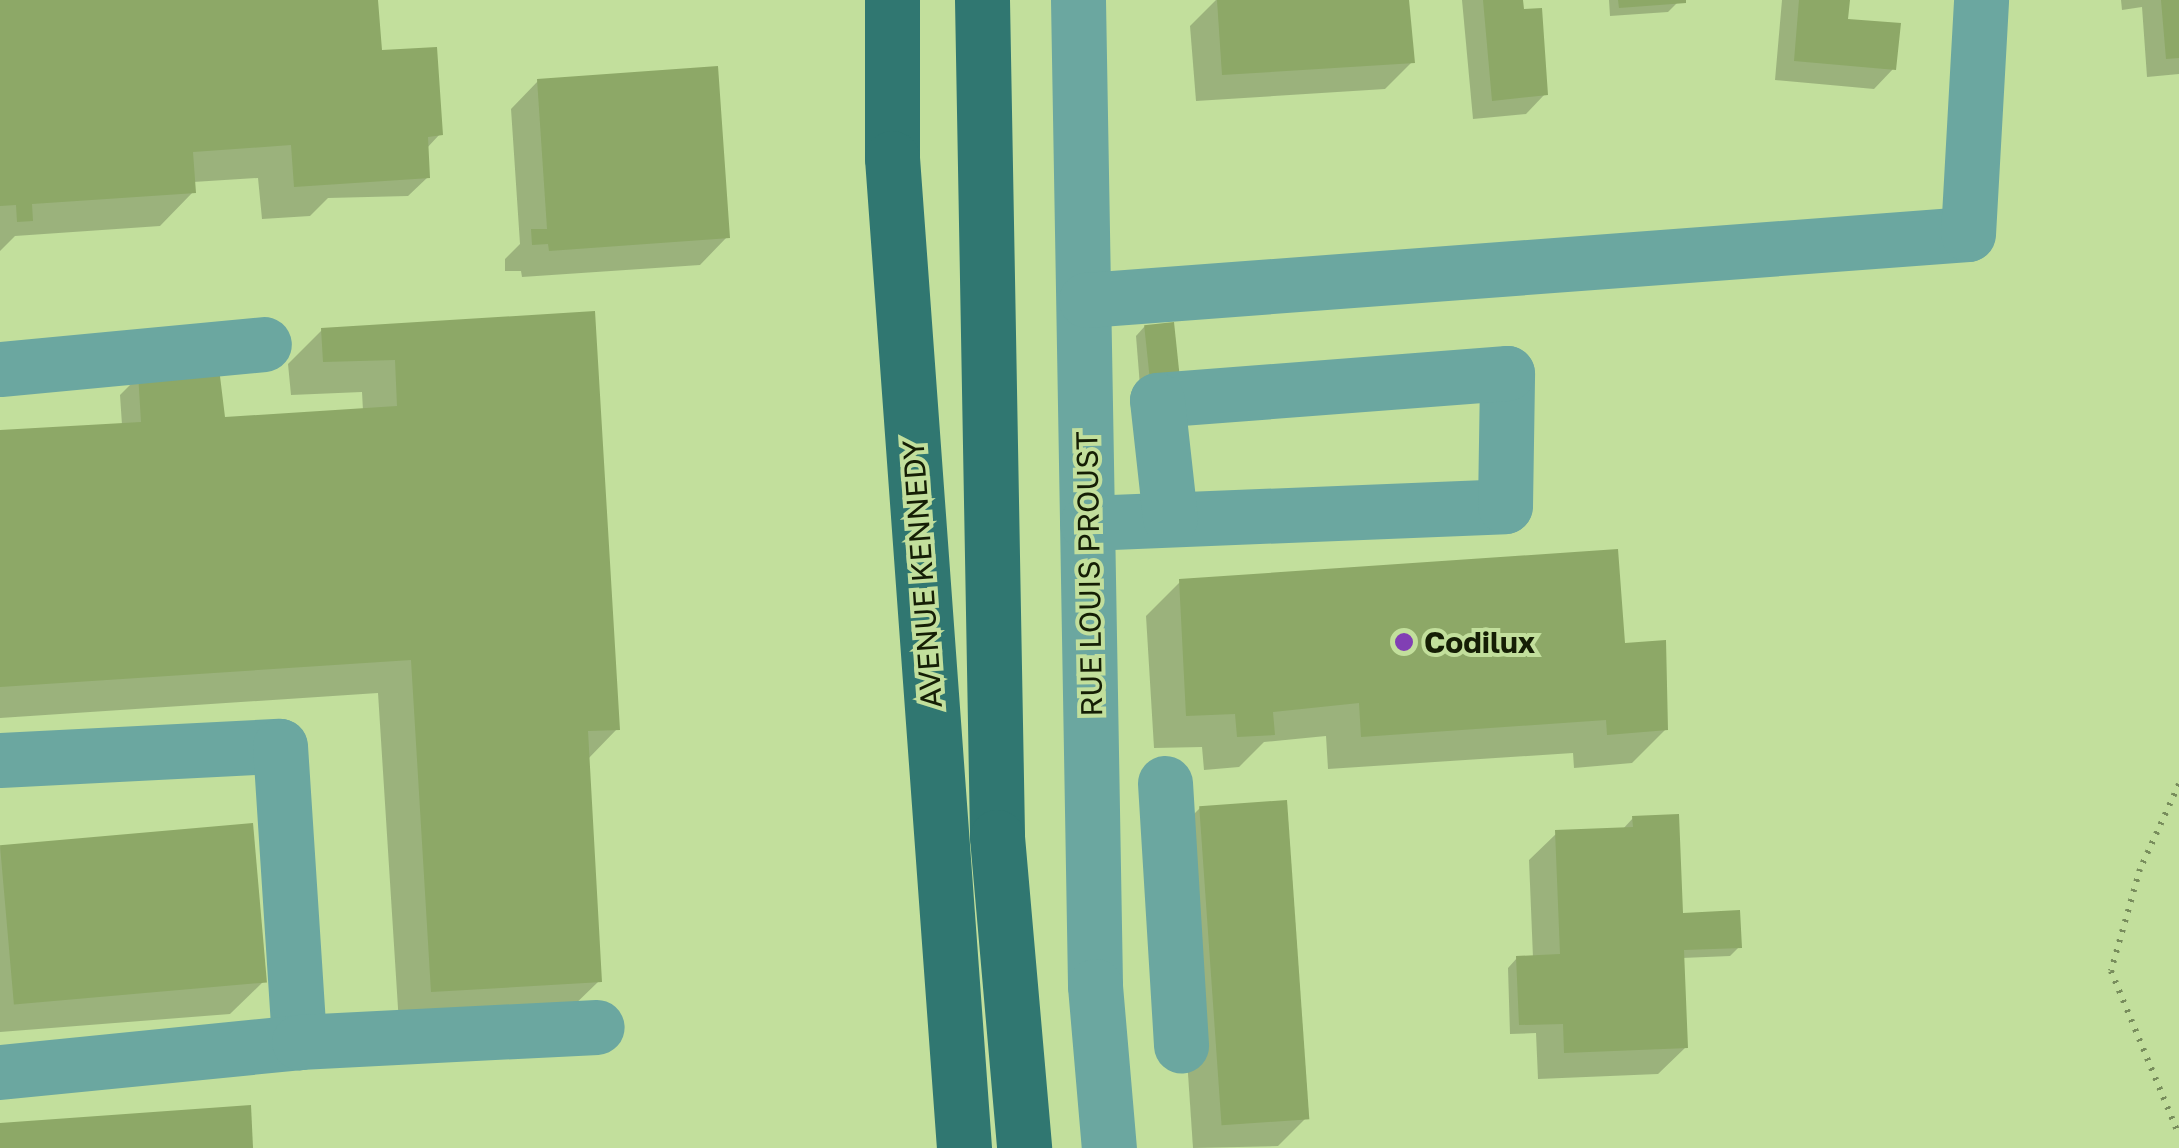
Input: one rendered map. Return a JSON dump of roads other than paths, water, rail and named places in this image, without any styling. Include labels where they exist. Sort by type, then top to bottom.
[{"type":"main road","name":"AVENUE KENNEDY","points":[[892,0],[892,158],[964,1148]]},
{"type":"main road","points":[[982,0],[997,837],[1024,1148]]},
{"type":"street","name":"RUE LOUIS PROUST","points":[[1078,0],[1096,986],[1110,1148]]},
{"type":"street","points":[[1086,300],[1968,234],[1981,0]]},
{"type":"street","points":[[0,369],[264,344]]},
{"type":"street","points":[[1088,523],[1505,506],[1507,373],[1157,400],[1170,518]]},
{"type":"street","points":[[0,760],[280,746],[299,1042]]},
{"type":"street","points":[[1164,784],[1180,1046]]},
{"type":"street","points":[[0,1072],[299,1042],[597,1027]]},
{"type":"place","name":"Codilux","points":[[1404,642]]}]
